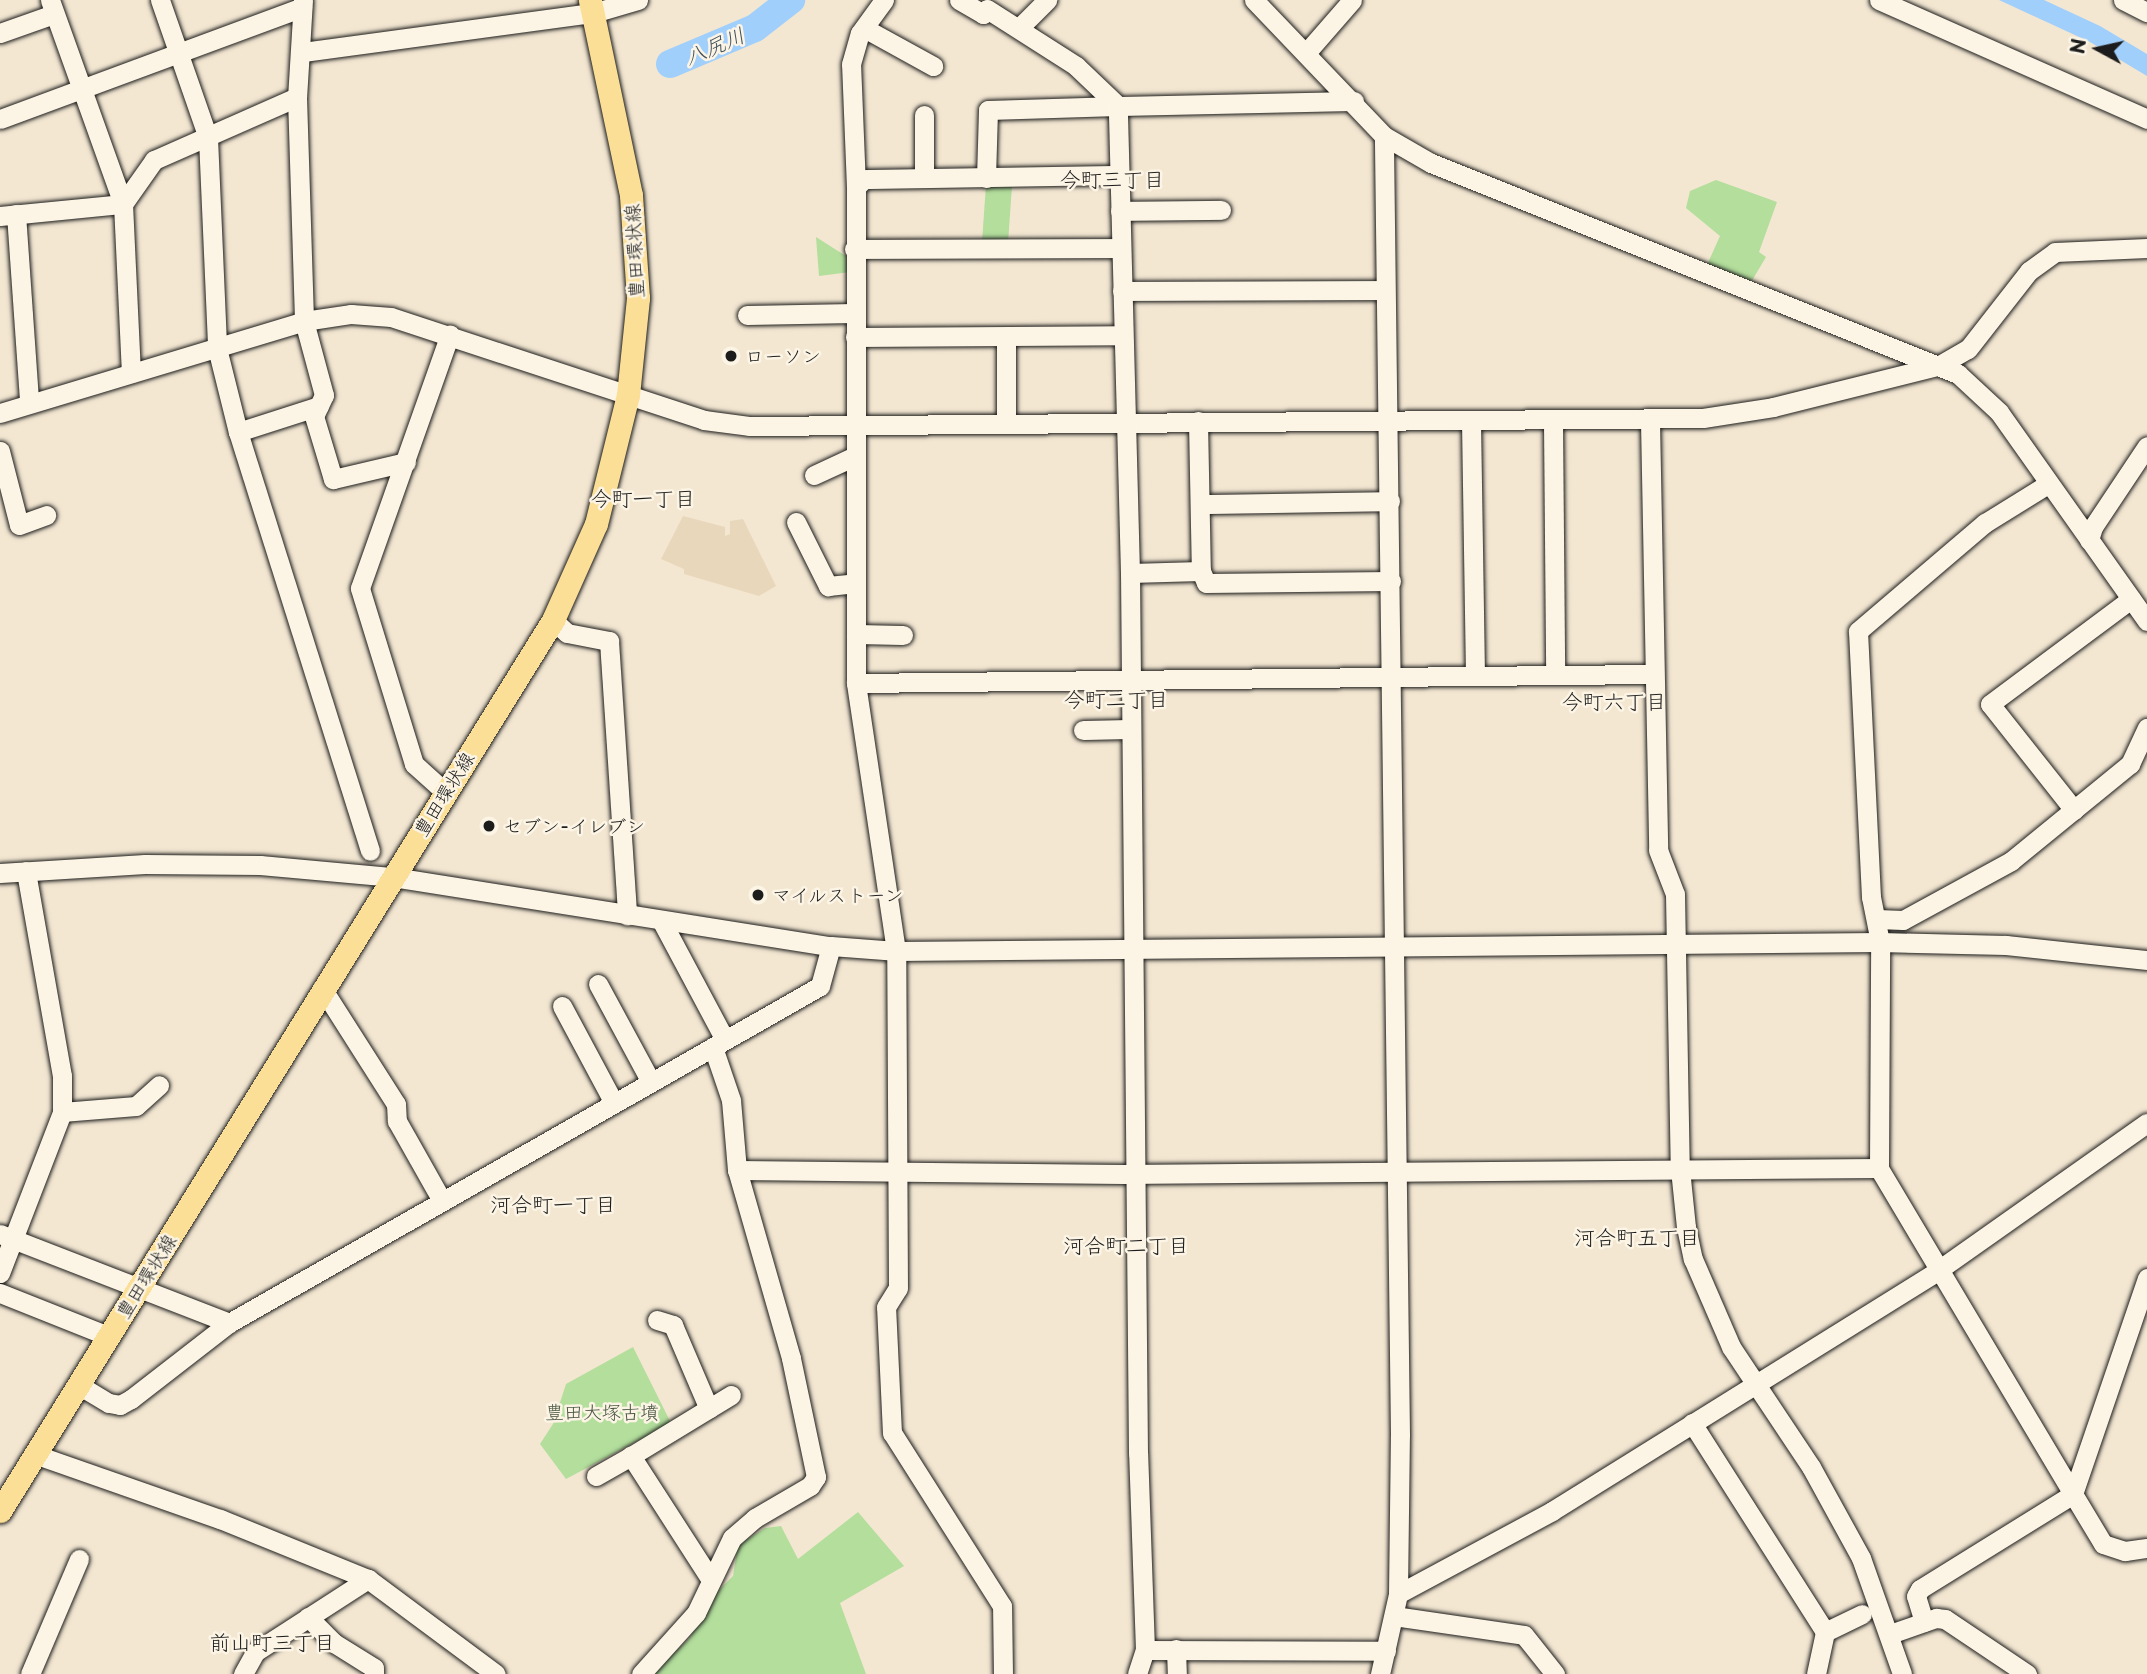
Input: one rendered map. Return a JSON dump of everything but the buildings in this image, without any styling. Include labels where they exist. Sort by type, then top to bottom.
[{"type":"main road","name":"豊田環状線","points":[[0,1511],[322,988],[553,620],[596,524],[628,395],[638,298],[635,220],[592,6]]},
{"type":"street","points":[[160,0],[208,138],[217,348],[238,432],[370,850]]},
{"type":"street","points":[[303,52],[638,0]]},
{"type":"street","points":[[884,0],[864,28],[851,64],[856,187],[856,683],[896,951],[900,1172],[898,1288],[886,1307],[892,1433],[1002,1606],[1003,1674]]},
{"type":"street","points":[[959,0],[983,14],[987,9],[1019,28],[1076,66],[1118,106],[1130,573],[1140,1570],[1146,1650],[1137,1674]]},
{"type":"street","points":[[1019,28],[1047,0]]},
{"type":"street","points":[[1254,0],[1384,136],[1430,163],[1958,374],[1998,412],[2147,621]]},
{"type":"street","points":[[1306,53],[1352,0]]},
{"type":"street","points":[[1879,0],[2147,119]]},
{"type":"street","points":[[2123,0],[2147,12]]},
{"type":"street","points":[[0,119],[180,55],[302,4],[303,52],[297,97],[303,321],[324,395],[314,416],[332,479],[406,462]]},
{"type":"street","points":[[0,33],[52,7],[80,91],[123,204],[131,373]]},
{"type":"street","points":[[864,28],[933,66]]},
{"type":"street","points":[[29,402],[8,215],[123,204],[154,160],[297,97]]},
{"type":"street","points":[[986,178],[988,110],[1354,102]]},
{"type":"street","points":[[924,115],[924,178]]},
{"type":"street","points":[[1380,1674],[1398,1594],[1397,1169],[1384,136]]},
{"type":"street","points":[[856,187],[864,179],[1119,175]]},
{"type":"street","points":[[1120,211],[1221,210]]},
{"type":"street","points":[[854,249],[1121,248]]},
{"type":"street","points":[[0,412],[303,321],[351,314],[391,317],[450,334],[704,420],[749,426],[855,427],[1198,421],[1650,421],[1773,407],[1938,366],[1960,357],[2029,271],[2055,252],[2147,248]]},
{"type":"street","points":[[1122,291],[1384,290]]},
{"type":"street","points":[[747,315],[855,313]]},
{"type":"street","points":[[445,792],[414,764],[360,588],[450,334]]},
{"type":"street","points":[[855,337],[1123,335]]},
{"type":"street","points":[[1006,337],[1006,424]]},
{"type":"street","points":[[238,432],[319,407]]},
{"type":"street","points":[[1198,421],[1203,504],[1201,571],[1206,583],[1391,581]]},
{"type":"street","points":[[1471,421],[1475,674]]},
{"type":"street","points":[[1650,421],[1658,850],[1675,894],[1681,1169],[1693,1259],[1731,1347],[1840,1515],[1890,1634],[1902,1674]]},
{"type":"street","points":[[1553,422],[1555,674]]},
{"type":"street","points":[[2089,540],[2093,527],[2147,446]]},
{"type":"street","points":[[0,451],[19,525],[47,515]]},
{"type":"street","points":[[814,475],[855,456]]},
{"type":"street","points":[[2049,484],[1984,523],[1858,631],[1871,897],[1880,942],[1879,1168],[1937,1271],[2103,1544],[2125,1551],[2147,1548]]},
{"type":"street","points":[[1203,504],[1390,501]]},
{"type":"street","points":[[796,523],[828,586],[856,583]]},
{"type":"street","points":[[1130,573],[1201,571]]},
{"type":"street","points":[[2074,810],[1990,704],[2131,599]]},
{"type":"street","points":[[553,620],[567,633],[609,640],[627,915]]},
{"type":"street","points":[[856,634],[903,635]]},
{"type":"street","points":[[856,683],[1653,674]]},
{"type":"street","points":[[1877,919],[1903,920],[2011,862],[2130,764],[2147,728]]},
{"type":"street","points":[[1083,730],[1130,729]]},
{"type":"street","points":[[0,873],[202,863],[393,877],[831,946],[896,951],[1135,952],[1880,942],[2006,945],[2147,960]]},
{"type":"street","points":[[0,1273],[6,1237],[62,1112],[62,1076],[26,871]]},
{"type":"street","points":[[641,1674],[686,1628],[732,1538],[755,1518],[810,1486],[816,1477],[791,1358],[737,1170],[731,1100],[719,1043],[661,920]]},
{"type":"street","points":[[77,1384],[120,1405],[229,1323],[820,986],[831,946]]},
{"type":"street","points":[[598,984],[651,1082]]},
{"type":"street","points":[[322,988],[396,1104],[397,1121],[442,1201]]},
{"type":"street","points":[[562,1006],[614,1103]]},
{"type":"street","points":[[62,1112],[136,1106],[159,1084]]},
{"type":"street","points":[[1398,1594],[1552,1511],[1937,1271],[2147,1123]]},
{"type":"street","points":[[737,1170],[1135,1173],[1397,1169],[1879,1168]]},
{"type":"street","points":[[6,1237],[229,1323]]},
{"type":"street","points":[[1924,1622],[1916,1596],[1920,1589],[2074,1494],[2147,1278]]},
{"type":"street","points":[[0,1293],[108,1336]]},
{"type":"street","points":[[657,1320],[673,1325],[709,1409]]},
{"type":"street","points":[[596,1476],[731,1395]]},
{"type":"street","points":[[1692,1423],[1825,1632],[1816,1674]]},
{"type":"street","points":[[34,1454],[220,1519],[368,1579],[485,1670]]},
{"type":"street","points":[[631,1456],[710,1580]]},
{"type":"street","points":[[30,1674],[79,1559]]},
{"type":"street","points":[[243,1674],[255,1652],[368,1579]]},
{"type":"street","points":[[1825,1632],[1862,1614]]},
{"type":"street","points":[[1394,1616],[1524,1635],[1555,1674]]},
{"type":"street","points":[[308,1617],[334,1643],[374,1668],[374,1674]]},
{"type":"street","points":[[1890,1634],[1924,1622],[1945,1619],[2027,1674]]},
{"type":"street","points":[[1176,1649],[1177,1674]]},
{"type":"street","points":[[1146,1650],[1386,1651]]},
{"type":"shaded area","points":[[683,516],[725,527],[725,536],[730,534],[730,521],[743,519],[776,586],[759,596],[684,574],[684,569],[661,559]]},
{"type":"green space","points":[[1716,180],[1777,202],[1759,252],[1766,257],[1750,284],[1707,265],[1720,236],[1686,208],[1690,191]]},
{"type":"green space","points":[[986,185],[1012,187],[1008,243],[982,241]]},
{"type":"green space","points":[[816,237],[849,258],[850,272],[819,276]]},
{"type":"green space","name":"豊田大塚古墳","points":[[633,1347],[671,1423],[566,1479],[540,1444],[553,1424],[566,1384]]},
{"type":"green space","points":[[858,1512],[904,1566],[840,1603],[866,1674],[651,1674],[689,1639],[713,1596],[733,1576],[738,1545],[765,1528],[781,1526],[798,1559]]},
{"type":"water","points":[[1999,0],[2044,0],[2100,26],[2147,54],[2147,76],[2090,42]]},
{"type":"waterway","name":"八尻川","points":[[670,64],[755,28],[791,0]]},
{"type":"place","name":"ローソン","points":[[731,356]]},
{"type":"place","name":"セブン-イレブン","points":[[489,826]]},
{"type":"place","name":"マイルストーン","points":[[758,895]]},
{"type":"district","name":"今町三丁目","points":[[1112,178]]},
{"type":"district","name":"今町一丁目","points":[[643,497]]},
{"type":"district","name":"今町二丁目","points":[[1116,698]]},
{"type":"district","name":"今町六丁目","points":[[1614,700]]},
{"type":"district","name":"河合町一丁目","points":[[553,1203]]},
{"type":"district","name":"河合町五丁目","points":[[1637,1236]]},
{"type":"district","name":"河合町二丁目","points":[[1126,1244]]},
{"type":"district","name":"前山町三丁目","points":[[272,1641]]}]
